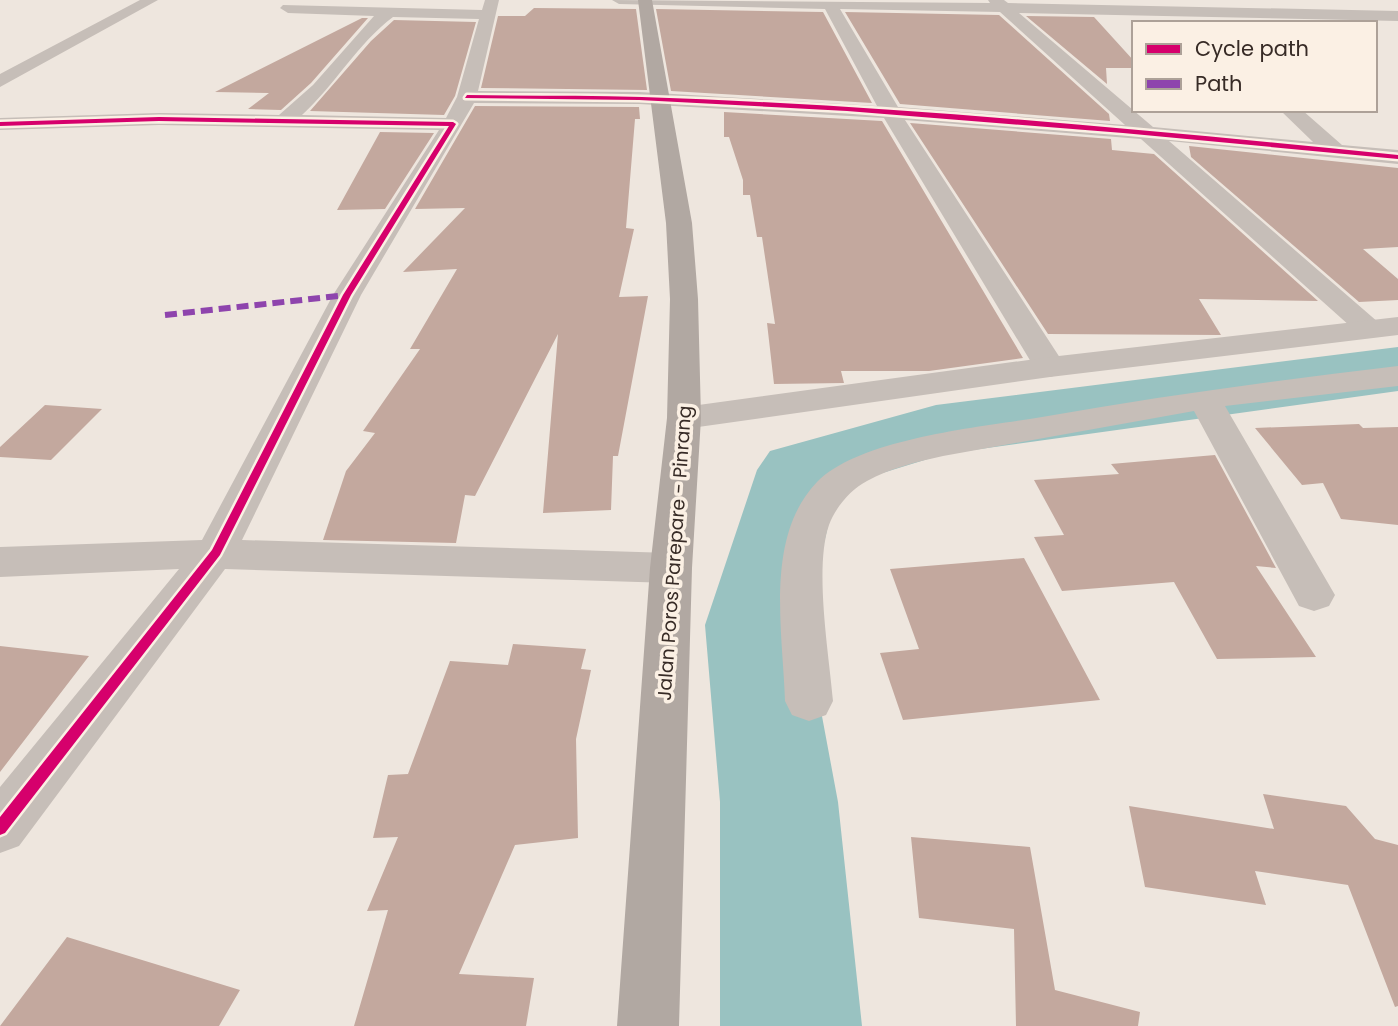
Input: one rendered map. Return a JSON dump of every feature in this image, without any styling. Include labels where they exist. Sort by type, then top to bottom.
[{"type":"highway","name":"Jalan Poros Parepare - Pinrang","points":[[645,0],[680,223],[684,299],[684,418],[671,568],[648,1026]]},
{"type":"street","points":[[0,81],[150,0]]},
{"type":"street","points":[[618,0],[1172,5],[1398,16]]},
{"type":"street","points":[[1314,0],[1344,15]]},
{"type":"street","points":[[834,2],[891,113],[1049,368]]},
{"type":"street","points":[[998,3],[1147,132],[1385,327]]},
{"type":"street","points":[[1172,5],[1189,21]]},
{"type":"street","points":[[0,828],[216,552],[347,295],[460,111],[489,8],[390,12],[288,8]]},
{"type":"street","points":[[285,120],[320,89],[372,25],[390,12]]},
{"type":"street","points":[[0,124],[77,120],[285,120],[460,111],[659,91],[891,113],[1147,132],[1398,157]]},
{"type":"street","points":[[1292,112],[1335,150]]},
{"type":"street","points":[[684,418],[1049,368],[1385,327]]},
{"type":"street","points":[[809,701],[802,574],[809,525],[829,492],[852,473],[895,456],[943,445],[1204,399],[1398,376]]},
{"type":"street","points":[[1204,399],[1314,595]]},
{"type":"street","points":[[0,562],[104,554],[216,552],[671,568]]},
{"type":"building","points":[[534,8],[636,9],[647,90],[481,88],[498,16],[525,16]]},
{"type":"building","points":[[656,9],[823,12],[872,103],[671,91]]},
{"type":"building","points":[[845,12],[999,15],[1109,114],[1110,121],[900,104]]},
{"type":"building","points":[[1026,16],[1094,17],[1132,59],[1132,68],[1106,68],[1107,84]]},
{"type":"building","points":[[362,18],[368,18],[311,83],[281,110],[248,109],[269,93],[215,92]]},
{"type":"building","points":[[394,20],[476,22],[455,96],[444,115],[310,111],[371,41]]},
{"type":"building","points":[[475,106],[639,107],[640,119],[635,119],[626,228],[634,229],[619,297],[648,296],[618,456],[613,456],[611,510],[543,513],[558,334],[475,496],[465,495],[456,543],[323,540],[346,471],[375,433],[363,431],[420,349],[410,349],[457,269],[403,272],[465,208],[415,209]]},
{"type":"building","points":[[724,112],[882,121],[1023,358],[929,371],[841,371],[844,383],[774,384],[767,323],[775,324],[762,237],[757,237],[750,195],[743,195],[743,180],[729,137],[724,137]]},
{"type":"building","points":[[910,123],[1111,139],[1112,150],[1154,154],[1318,301],[1199,299],[1221,335],[1048,334]]},
{"type":"building","points":[[380,132],[434,133],[385,209],[337,210]]},
{"type":"building","points":[[1189,146],[1398,168],[1398,247],[1363,249],[1398,279],[1398,300],[1359,302],[1191,157]]},
{"type":"building","points":[[45,405],[102,409],[51,460],[0,457],[0,447]]},
{"type":"building","points":[[1359,424],[1363,428],[1398,427],[1398,525],[1341,519],[1323,483],[1302,485],[1255,428]]},
{"type":"building","points":[[1215,455],[1276,568],[1256,566],[1316,657],[1217,659],[1174,582],[1062,591],[1034,537],[1064,535],[1034,480],[1119,474],[1111,464]]},
{"type":"building","points":[[1024,558],[1100,700],[903,720],[880,653],[919,649],[890,569]]},
{"type":"building","points":[[513,644],[586,649],[581,669],[591,670],[576,739],[578,838],[515,845],[459,974],[534,978],[526,1026],[354,1026],[388,910],[367,911],[398,837],[373,838],[388,775],[408,774],[450,661],[508,665]]},
{"type":"building","points":[[0,646],[89,656],[0,772]]},
{"type":"building","points":[[1263,794],[1346,806],[1375,839],[1398,845],[1398,1006],[1395,1007],[1348,885],[1255,871],[1266,905],[1145,887],[1129,806],[1274,829]]},
{"type":"building","points":[[911,837],[1030,847],[1055,990],[1140,1012],[1138,1026],[1016,1026],[1014,929],[919,918]]},
{"type":"building","points":[[67,937],[240,990],[219,1026],[0,1026]]},
{"type":"waterway","points":[[791,1026],[779,802],[755,625],[799,470],[936,430],[1398,369]]},
{"type":"marked path","points":[[165,315],[347,295]]},
{"type":"cycle path","points":[[467,97],[639,98],[755,104],[1123,131],[1398,157]]},
{"type":"cycle path","points":[[0,124],[159,119],[453,124],[347,295],[216,552],[0,828]]}]
